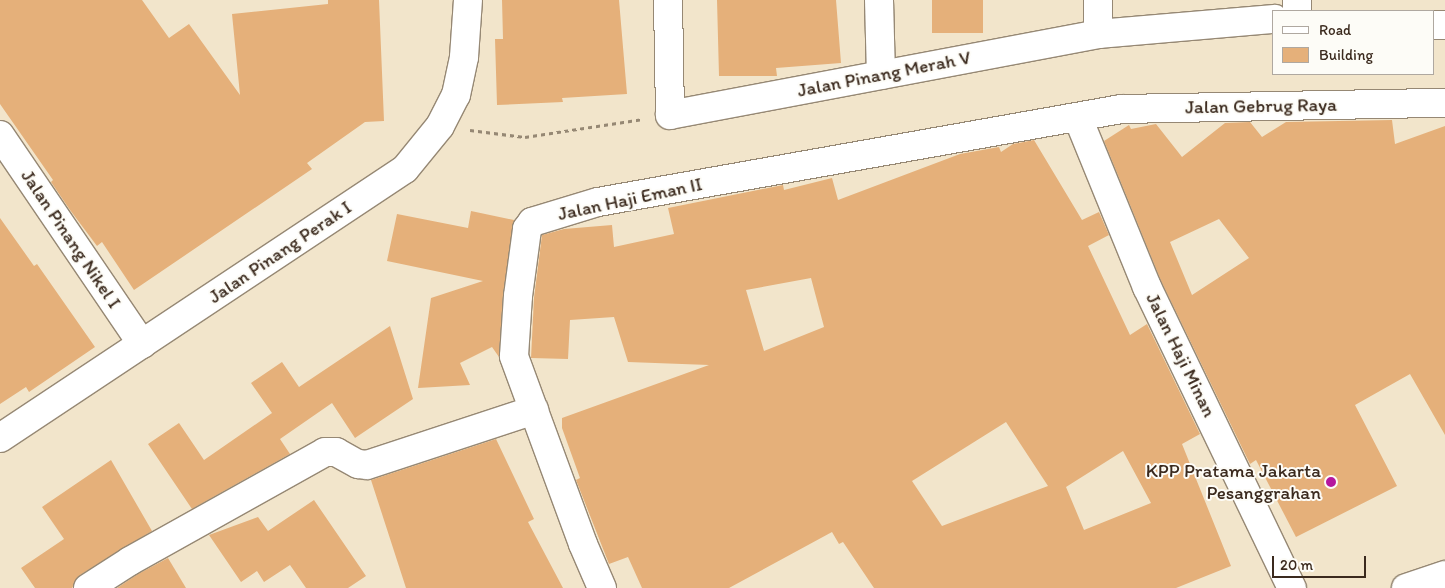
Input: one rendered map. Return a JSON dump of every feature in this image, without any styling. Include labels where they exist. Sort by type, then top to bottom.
[{"type":"street","name":"Jalan Pinang Perak I","points":[[0,438],[405,169],[440,126],[456,95],[464,56],[468,0]]},
{"type":"street","points":[[668,0],[670,115]]},
{"type":"street","points":[[879,0],[881,75]]},
{"type":"street","points":[[1098,0],[1098,34]]},
{"type":"street","name":"Jalan Pinang Merah V","points":[[670,115],[1098,34],[1272,19]]},
{"type":"street","name":"Jalan Gebrug Raya","points":[[1078,118],[1121,109],[1445,103]]},
{"type":"street","name":"Jalan Haji Eman II","points":[[602,588],[582,544],[514,356],[519,286],[528,229],[532,222],[598,202],[1078,118]]},
{"type":"street","name":"Jalan Haji Minan","points":[[1078,118],[1147,287],[1292,588]]},
{"type":"street","name":"Jalan Pinang Nikel I","points":[[0,135],[142,344]]},
{"type":"street","points":[[88,588],[130,561],[325,452],[336,452],[358,464],[367,465],[534,410]]},
{"type":"street","points":[[1406,588],[1445,575]]},
{"type":"path","points":[[440,126],[525,137],[670,115]]},
{"type":"building","points":[[0,0],[142,0],[169,38],[189,24],[240,95],[232,14],[328,4],[328,0],[379,0],[384,121],[365,122],[307,163],[312,169],[134,290],[102,242],[97,246],[70,210],[51,182],[53,180],[0,104]]},
{"type":"building","points":[[502,0],[619,0],[627,94],[562,98],[563,102],[497,105],[495,39],[503,39]]},
{"type":"building","points":[[717,0],[836,0],[841,63],[776,68],[777,76],[719,76]]},
{"type":"building","points":[[932,0],[983,0],[983,33],[932,33]]},
{"type":"building","points":[[1392,120],[1395,144],[1445,126],[1445,435],[1410,374],[1355,405],[1397,486],[1296,537],[1256,460],[1250,464],[1161,281],[1104,141],[1129,125],[1131,129],[1156,124],[1182,157],[1225,123],[1250,122],[1262,137],[1286,122]],"holes":[[[1219,219],[1249,258],[1192,295],[1170,242]]]},
{"type":"building","points":[[1034,140],[1082,220],[1099,212],[1109,235],[1088,246],[1130,335],[1147,324],[1200,434],[1182,444],[1231,566],[1176,588],[874,588],[843,542],[839,544],[832,532],[729,588],[642,588],[628,557],[609,564],[576,480],[580,478],[562,428],[562,418],[709,365],[628,362],[614,317],[570,320],[568,359],[531,358],[534,298],[542,235],[564,229],[612,225],[614,247],[674,234],[668,208],[783,185],[784,190],[832,178],[838,200],[960,154],[999,147],[1001,152],[1013,144]],"holes":[[[811,278],[824,327],[764,351],[746,290]],[[1006,422],[1048,486],[942,526],[912,481]],[[1123,451],[1151,503],[1084,530],[1066,487]]]},
{"type":"building","points":[[471,211],[514,220],[503,294],[499,357],[492,347],[460,363],[470,385],[418,388],[431,298],[483,281],[387,261],[397,214],[468,228]]},
{"type":"building","points":[[0,218],[34,266],[37,264],[95,347],[29,392],[26,387],[0,404]]},
{"type":"building","points":[[390,326],[413,399],[355,438],[332,403],[280,439],[290,454],[192,509],[148,444],[179,423],[204,460],[272,413],[251,383],[282,362],[299,387]]},
{"type":"building","points":[[496,439],[534,519],[528,522],[563,588],[406,588],[371,480]]},
{"type":"building","points":[[111,460],[152,531],[80,575],[72,588],[35,588],[21,568],[64,539],[42,507]]},
{"type":"building","points":[[314,500],[366,576],[348,588],[306,588],[290,565],[264,582],[257,571],[241,582],[209,535],[258,517],[268,531]]},
{"type":"building","points":[[168,558],[186,588],[117,588],[138,574]]},
{"type":"place","name":"KPP Pratama Jakarta Pesanggrahan","points":[[1331,482]]}]
